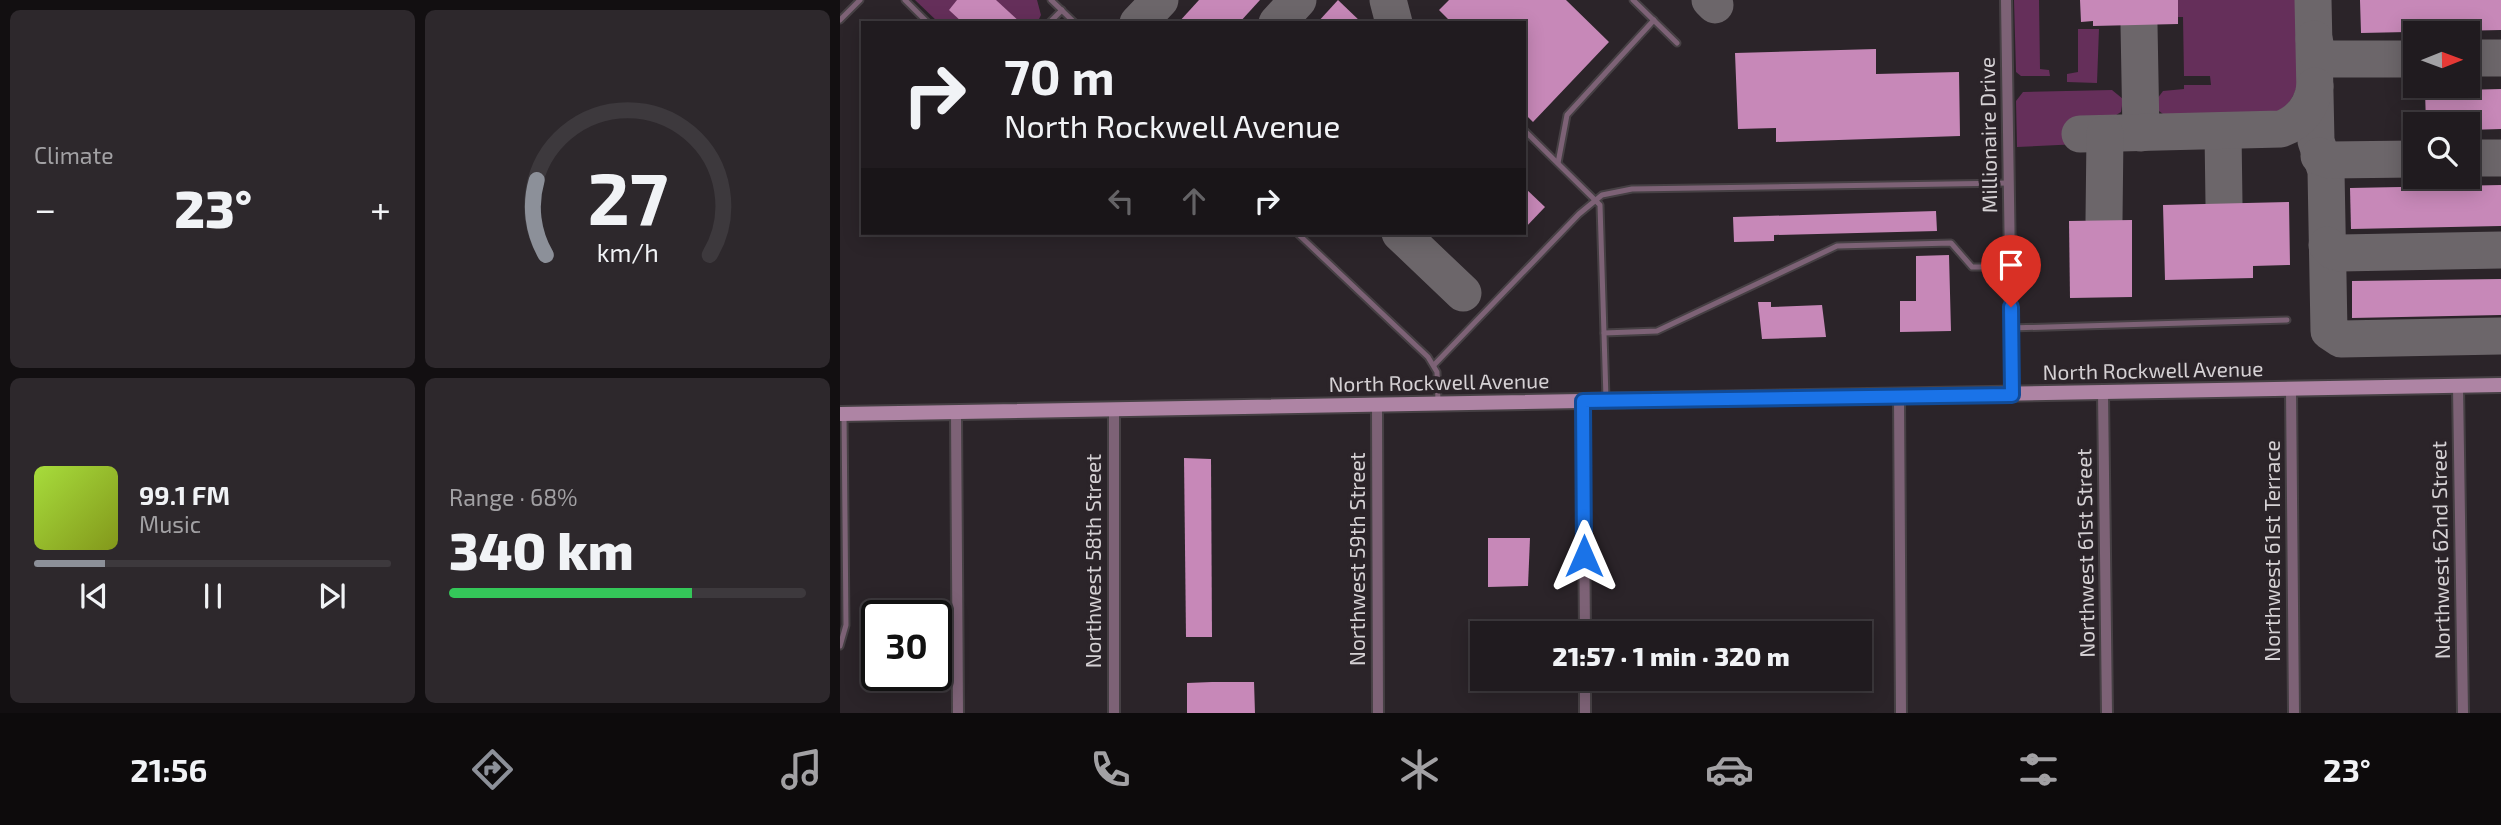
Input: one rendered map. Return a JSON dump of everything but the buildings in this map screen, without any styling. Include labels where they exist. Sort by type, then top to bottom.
[{"type":"main road","name":"North Rockwell Avenue","points":[[842,414],[2501,385]]},
{"type":"street","name":"Millionaire Drive","points":[[2006,0],[2012,395]]},
{"type":"street","name":"Northwest 62nd Street","points":[[2458,387],[2463,713]]},
{"type":"street","name":"Northwest 61st Terrace","points":[[2291,389],[2294,713]]},
{"type":"street","name":"Northwest 61st Street","points":[[2103,393],[2107,713]]},
{"type":"street","points":[[1899,397],[1901,713]]},
{"type":"street","points":[[1583,401],[1584,621]]},
{"type":"street","name":"Northwest 59th Street","points":[[1377,404],[1378,713]]},
{"type":"street","name":"Northwest 58th Street","points":[[1114,410],[1114,713]]},
{"type":"street","points":[[956,414],[958,713]]},
{"type":"street","points":[[1585,691],[1585,713]]},
{"type":"lane","points":[[840,20],[860,0]]},
{"type":"lane","points":[[905,0],[926,21]]},
{"type":"lane","points":[[1051,0],[1073,21]]},
{"type":"lane","points":[[1633,0],[1677,43]]},
{"type":"lane","points":[[1051,21],[1062,10]]},
{"type":"lane","points":[[1558,163],[1567,115],[1654,20]]},
{"type":"lane","points":[[1526,132],[1595,198],[1602,212],[1607,401]]},
{"type":"lane","points":[[1434,365],[1595,198],[1632,189],[2009,183]]},
{"type":"lane","points":[[1299,235],[1434,365],[1438,404]]},
{"type":"lane","points":[[1604,333],[1657,331],[1837,246],[1951,243],[1972,267],[2010,267]]},
{"type":"lane","points":[[2011,328],[2287,320]]},
{"type":"lane","points":[[840,646],[846,625],[842,414]]},
{"type":"shaded area","points":[[915,0],[1037,0],[1041,15],[1038,21],[937,21]]},
{"type":"shaded area","points":[[2014,0],[2039,0],[2040,69],[2049,70],[2050,76],[2021,76],[2016,72]]},
{"type":"shaded area","points":[[2178,0],[2298,0],[2299,81],[2290,102],[2273,113],[2260,116],[2167,117],[2159,111],[2157,99],[2163,91],[2184,89],[2184,85],[2211,85],[2210,76],[2184,76],[2183,17],[2178,17]]},
{"type":"shaded area","points":[[2078,29],[2099,29],[2097,83],[2067,82],[2067,74],[2078,72]]},
{"type":"shaded area","points":[[2112,90],[2123,99],[2121,112],[2113,117],[2080,118],[2080,144],[2017,147],[2016,101],[2023,92]]},
{"type":"taxiway","points":[[1140,21],[1160,0]]},
{"type":"taxiway","points":[[1279,21],[1298,0]]},
{"type":"taxiway","points":[[1388,0],[1393,21]]},
{"type":"taxiway","points":[[1710,0],[1715,5]]},
{"type":"taxiway","points":[[2313,0],[2316,141],[2326,171],[2329,331],[2341,339],[2501,336]]},
{"type":"taxiway","points":[[2139,25],[2141,133]]},
{"type":"taxiway","points":[[2314,39],[2317,53],[2325,59],[2403,59]]},
{"type":"taxiway","points":[[2480,58],[2501,58]]},
{"type":"taxiway","points":[[2080,134],[2281,129],[2304,113],[2315,86]]},
{"type":"taxiway","points":[[2223,132],[2224,204]]},
{"type":"taxiway","points":[[2104,220],[2105,134]]},
{"type":"taxiway","points":[[2319,156],[2329,160],[2403,159]]},
{"type":"taxiway","points":[[2480,158],[2501,158]]},
{"type":"taxiway","points":[[1402,235],[1463,293]]},
{"type":"taxiway","points":[[2327,245],[2340,253],[2501,250]]},
{"type":"route","points":[[1584,556],[1583,401],[2012,395],[2011,307]]}]
